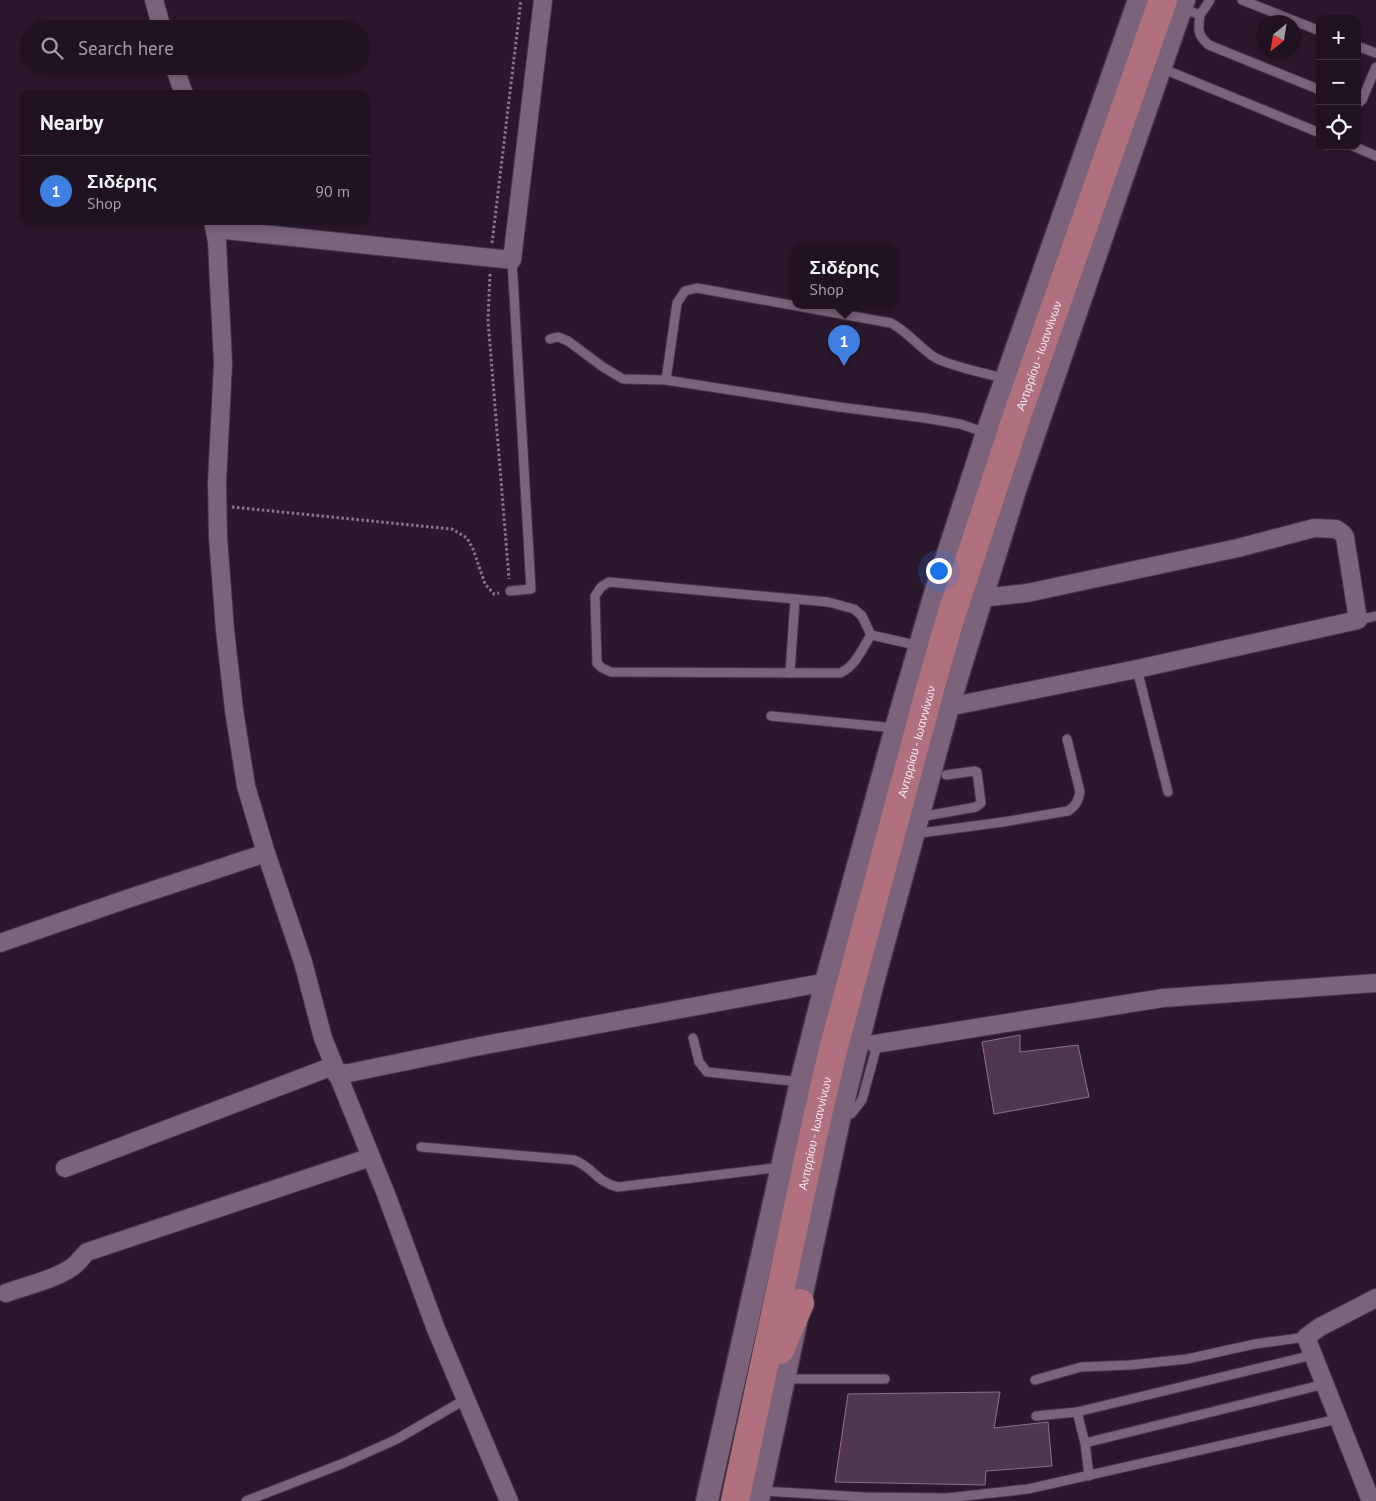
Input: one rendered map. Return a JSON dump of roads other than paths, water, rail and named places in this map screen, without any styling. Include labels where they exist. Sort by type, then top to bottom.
[{"type":"main road","name":"Αντιρρίου - Ιωαννίνων","points":[[735,1501],[833,1050],[851,977],[947,628],[1019,410],[1182,6]]},
{"type":"main road","points":[[755,1409],[800,1303]]},
{"type":"street","points":[[154,0],[160,20]]},
{"type":"street","points":[[509,1501],[436,1329],[371,1157],[323,1038],[303,962],[266,853],[246,786],[235,718],[225,630],[218,537],[217,506],[223,363],[217,242],[214,225],[512,260],[543,0]]},
{"type":"street","points":[[707,1501],[801,1082],[896,728],[948,551],[987,433],[1139,0]]},
{"type":"street","points":[[760,1496],[840,1115],[868,1039],[915,826],[948,707],[981,598],[1058,363],[1182,6]]},
{"type":"street","points":[[177,75],[183,90]]},
{"type":"street","points":[[948,707],[1358,620],[1345,538],[1336,529],[1328,528],[1314,528],[1238,548],[1027,593],[981,598]]},
{"type":"street","points":[[0,943],[134,896],[266,853]]},
{"type":"street","points":[[65,1168],[335,1070],[349,1074],[480,1046],[827,982]]},
{"type":"street","points":[[868,1039],[1163,998],[1376,983]]},
{"type":"street","points":[[6,1293],[67,1270],[76,1264],[87,1252],[371,1157]]},
{"type":"street","points":[[1371,1501],[1306,1338],[1320,1328],[1376,1298]]},
{"type":"lane","points":[[1210,0],[1182,6],[1198,28],[1200,36],[1209,45],[1316,88]]},
{"type":"lane","points":[[1242,0],[1316,29]]},
{"type":"lane","points":[[1361,48],[1376,54]]},
{"type":"lane","points":[[1361,101],[1376,67]]},
{"type":"lane","points":[[1161,68],[1316,131]]},
{"type":"lane","points":[[1361,150],[1376,156]]},
{"type":"lane","points":[[510,591],[531,589],[512,260]]},
{"type":"lane","points":[[666,380],[677,303],[685,292],[697,288],[792,305]]},
{"type":"lane","points":[[813,309],[891,323],[908,334],[941,361],[1006,379]]},
{"type":"lane","points":[[550,339],[558,337],[568,341],[602,367],[623,378],[666,380],[847,409],[960,424],[987,433]]},
{"type":"lane","points":[[609,582],[828,602],[854,609],[862,616],[871,635],[852,664],[847,670],[840,673],[610,672],[597,663],[595,596],[601,586],[609,582]]},
{"type":"lane","points":[[790,673],[795,599]]},
{"type":"lane","points":[[1358,620],[1376,616]]},
{"type":"lane","points":[[871,635],[920,646]]},
{"type":"lane","points":[[1137,668],[1168,792]]},
{"type":"lane","points":[[771,716],[896,728]]},
{"type":"lane","points":[[915,826],[993,824],[1068,811],[1078,801],[1080,792],[1067,739]]},
{"type":"lane","points":[[915,826],[976,807],[981,803],[977,772],[946,775]]},
{"type":"lane","points":[[693,1038],[699,1062],[707,1072],[801,1082]]},
{"type":"lane","points":[[421,1147],[574,1160],[586,1166],[607,1184],[618,1187],[782,1166]]},
{"type":"lane","points":[[1036,1380],[1082,1367],[1130,1365],[1187,1359],[1255,1344],[1306,1338]]},
{"type":"lane","points":[[1036,1416],[1076,1412],[1313,1354]]},
{"type":"lane","points":[[785,1379],[885,1379]]},
{"type":"lane","points":[[1085,1443],[1325,1384]]},
{"type":"lane","points":[[246,1501],[344,1463],[397,1439],[466,1400]]},
{"type":"lane","points":[[1076,1412],[1085,1443],[1089,1476]]},
{"type":"lane","points":[[760,1496],[947,1498],[1028,1490],[1338,1419]]},
{"type":"place","name":"Σιδέρης","points":[[844,366]]}]
